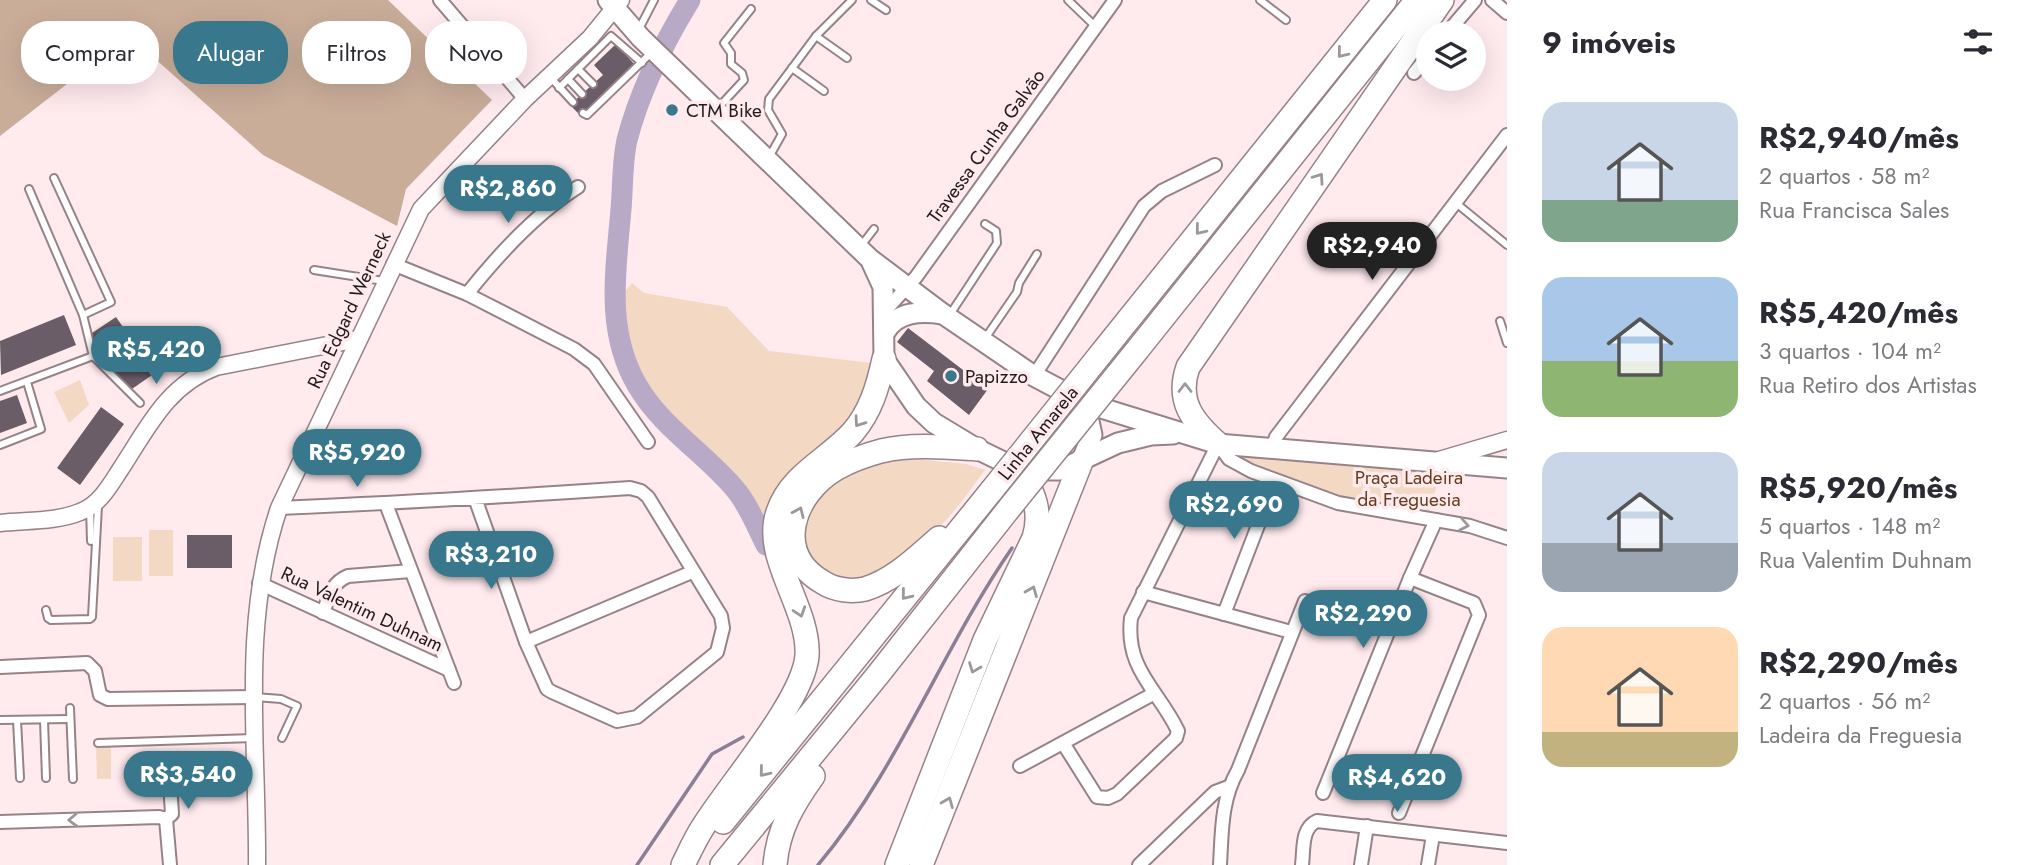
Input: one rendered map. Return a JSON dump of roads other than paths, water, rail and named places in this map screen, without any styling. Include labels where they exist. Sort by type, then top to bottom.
[{"type":"highway","name":"Linha Amarela","points":[[688,865],[1385,0]]},
{"type":"highway","name":"Linha Amarela","points":[[722,865],[877,676],[1417,0]]},
{"type":"highway","points":[[1218,444],[1196,423],[1186,404],[1183,392],[1188,367],[1442,0]]},
{"type":"highway","points":[[683,865],[703,828],[790,701],[806,665],[806,634],[802,616],[779,558],[776,516],[782,501],[810,468],[853,432],[874,398],[884,359]]},
{"type":"highway","points":[[976,449],[903,447],[880,452],[835,469],[814,488],[797,511],[792,541],[803,568],[816,579],[830,587],[862,590],[898,573],[986,497]]},
{"type":"highway","points":[[921,865],[1081,462]]},
{"type":"highway","points":[[897,865],[985,640],[1034,538],[1038,524],[1037,507],[1020,470]]},
{"type":"highway","points":[[775,865],[776,842],[790,808],[848,728],[877,676]]},
{"type":"main road","points":[[614,3],[655,57],[768,159],[864,254],[983,342],[1034,376],[1085,403],[1218,444],[1499,468]]},
{"type":"main road","points":[[864,254],[883,287],[884,359],[916,406],[934,423],[976,449],[1020,470],[1060,470],[1133,438],[1183,433]]},
{"type":"main road","points":[[885,332],[897,318],[927,312],[945,316]]},
{"type":"main road","points":[[1081,462],[1092,435],[1085,403]]},
{"type":"main road","points":[[1485,447],[1484,457],[1499,468]]},
{"type":"street","points":[[440,0],[525,99]]},
{"type":"street","name":"Travessa Cunha Galvão","points":[[885,311],[906,287],[1115,0]]},
{"type":"street","points":[[1457,21],[1475,0]]},
{"type":"street","points":[[1492,0],[1507,13]]},
{"type":"street","name":"Rua Edgard Werneck","points":[[258,865],[253,697],[259,583],[268,539],[279,508],[384,281],[421,209],[525,99],[554,82],[614,3]]},
{"type":"street","points":[[1272,449],[1285,424],[1507,135]]},
{"type":"street","points":[[1034,376],[1144,206],[1163,191],[1215,165]]},
{"type":"street","points":[[467,293],[488,268],[556,201],[578,187]]},
{"type":"street","points":[[393,264],[467,293],[574,349],[594,364],[648,442]]},
{"type":"street","points":[[0,523],[61,517],[81,512],[94,504],[165,403],[179,387],[196,374],[216,366],[358,339]]},
{"type":"street","points":[[1428,462],[1507,440]]},
{"type":"street","points":[[1063,743],[1097,797],[1108,798],[1117,794],[1175,738],[1178,731],[1174,723],[1153,694],[1133,657],[1129,637],[1131,618],[1218,444],[1229,459],[1275,481],[1338,503],[1470,526],[1507,538]]},
{"type":"street","points":[[1224,614],[1275,481]]},
{"type":"street","points":[[279,508],[630,488],[640,491],[648,497],[721,616],[723,628],[717,652],[637,717],[617,721],[547,689],[526,642],[475,498]]},
{"type":"street","name":"Rua Valentim Duhnam","points":[[386,504],[454,683]]},
{"type":"street","points":[[1323,793],[1436,520]]},
{"type":"street","points":[[323,613],[333,585],[339,580],[348,576],[411,571]]},
{"type":"street","points":[[526,642],[692,572]]},
{"type":"street","points":[[1399,813],[1479,615],[1474,603],[1410,578]]},
{"type":"street","name":"Rua Valentim Duhnam","points":[[259,583],[449,670]]},
{"type":"street","points":[[1143,592],[1291,632]]},
{"type":"street","points":[[1220,865],[1223,808],[1228,787],[1238,770],[1305,601]]},
{"type":"street","points":[[0,667],[87,663],[95,671],[103,698],[253,697]]},
{"type":"street","points":[[1020,766],[1153,694]]},
{"type":"street","points":[[166,820],[172,814],[170,783]]},
{"type":"street","points":[[1139,865],[1214,792],[1228,787]]},
{"type":"street","points":[[0,822],[159,817],[166,820]]},
{"type":"street","points":[[166,820],[170,865]]},
{"type":"street","points":[[1302,865],[1306,830],[1309,824],[1317,821],[1507,843]]},
{"type":"street","points":[[1361,865],[1367,826]]},
{"type":"street","points":[[1428,865],[1433,835]]},
{"type":"lane","points":[[636,33],[654,0]]},
{"type":"lane","points":[[768,159],[782,134],[768,110],[769,99],[816,36],[852,0]]},
{"type":"lane","points":[[871,0],[886,10]]},
{"type":"lane","points":[[1068,0],[1096,27]]},
{"type":"lane","points":[[1260,0],[1286,20]]},
{"type":"lane","points":[[716,111],[744,80],[742,73],[731,64],[731,53],[724,43],[751,9]]},
{"type":"lane","points":[[816,36],[847,58]]},
{"type":"lane","points":[[554,82],[568,79],[612,37],[655,57]]},
{"type":"lane","points":[[605,43],[611,49]]},
{"type":"lane","points":[[594,53],[600,59]]},
{"type":"lane","points":[[583,113],[587,114],[631,72],[655,57]]},
{"type":"lane","points":[[792,68],[824,91]]},
{"type":"lane","points":[[578,69],[593,84]]},
{"type":"lane","points":[[568,79],[582,94]]},
{"type":"lane","points":[[554,82],[573,102]]},
{"type":"lane","points":[[54,178],[111,302],[83,315]]},
{"type":"lane","points":[[29,189],[83,315],[93,356],[140,403]]},
{"type":"lane","points":[[1455,202],[1507,245]]},
{"type":"lane","points":[[945,316],[997,243],[996,231],[985,224]]},
{"type":"lane","points":[[864,254],[874,229]]},
{"type":"lane","points":[[983,342],[1017,292],[1019,283],[1037,254]]},
{"type":"lane","points":[[314,270],[384,281]]},
{"type":"lane","points":[[1500,321],[1507,343]]},
{"type":"lane","points":[[0,391],[93,356]]},
{"type":"lane","points":[[0,445],[41,429],[27,382]]},
{"type":"lane","points":[[91,541],[94,504]]},
{"type":"lane","points":[[46,610],[51,620],[92,617],[98,541],[94,504]]},
{"type":"lane","points":[[253,697],[281,699],[296,706],[282,738]]},
{"type":"lane","points":[[70,708],[73,779]]},
{"type":"lane","points":[[0,720],[70,719]]},
{"type":"lane","points":[[17,720],[20,778]]},
{"type":"lane","points":[[44,720],[46,778]]},
{"type":"lane","points":[[98,743],[254,738]]},
{"type":"waterway","points":[[690,0],[653,68],[627,140],[615,277],[620,343],[627,364],[647,400],[740,495],[766,545]]},
{"type":"waterway","points":[[818,865],[872,790],[963,627],[1012,548]]},
{"type":"waterway","points":[[637,865],[712,754],[743,737]]},
{"type":"place","name":"CTM Bike","points":[[672,110]]},
{"type":"place","name":"Papizzo","points":[[951,376]]},
{"type":"park label","name":"Praça Ladeira da Freguesia","points":[[1409,488]]}]
